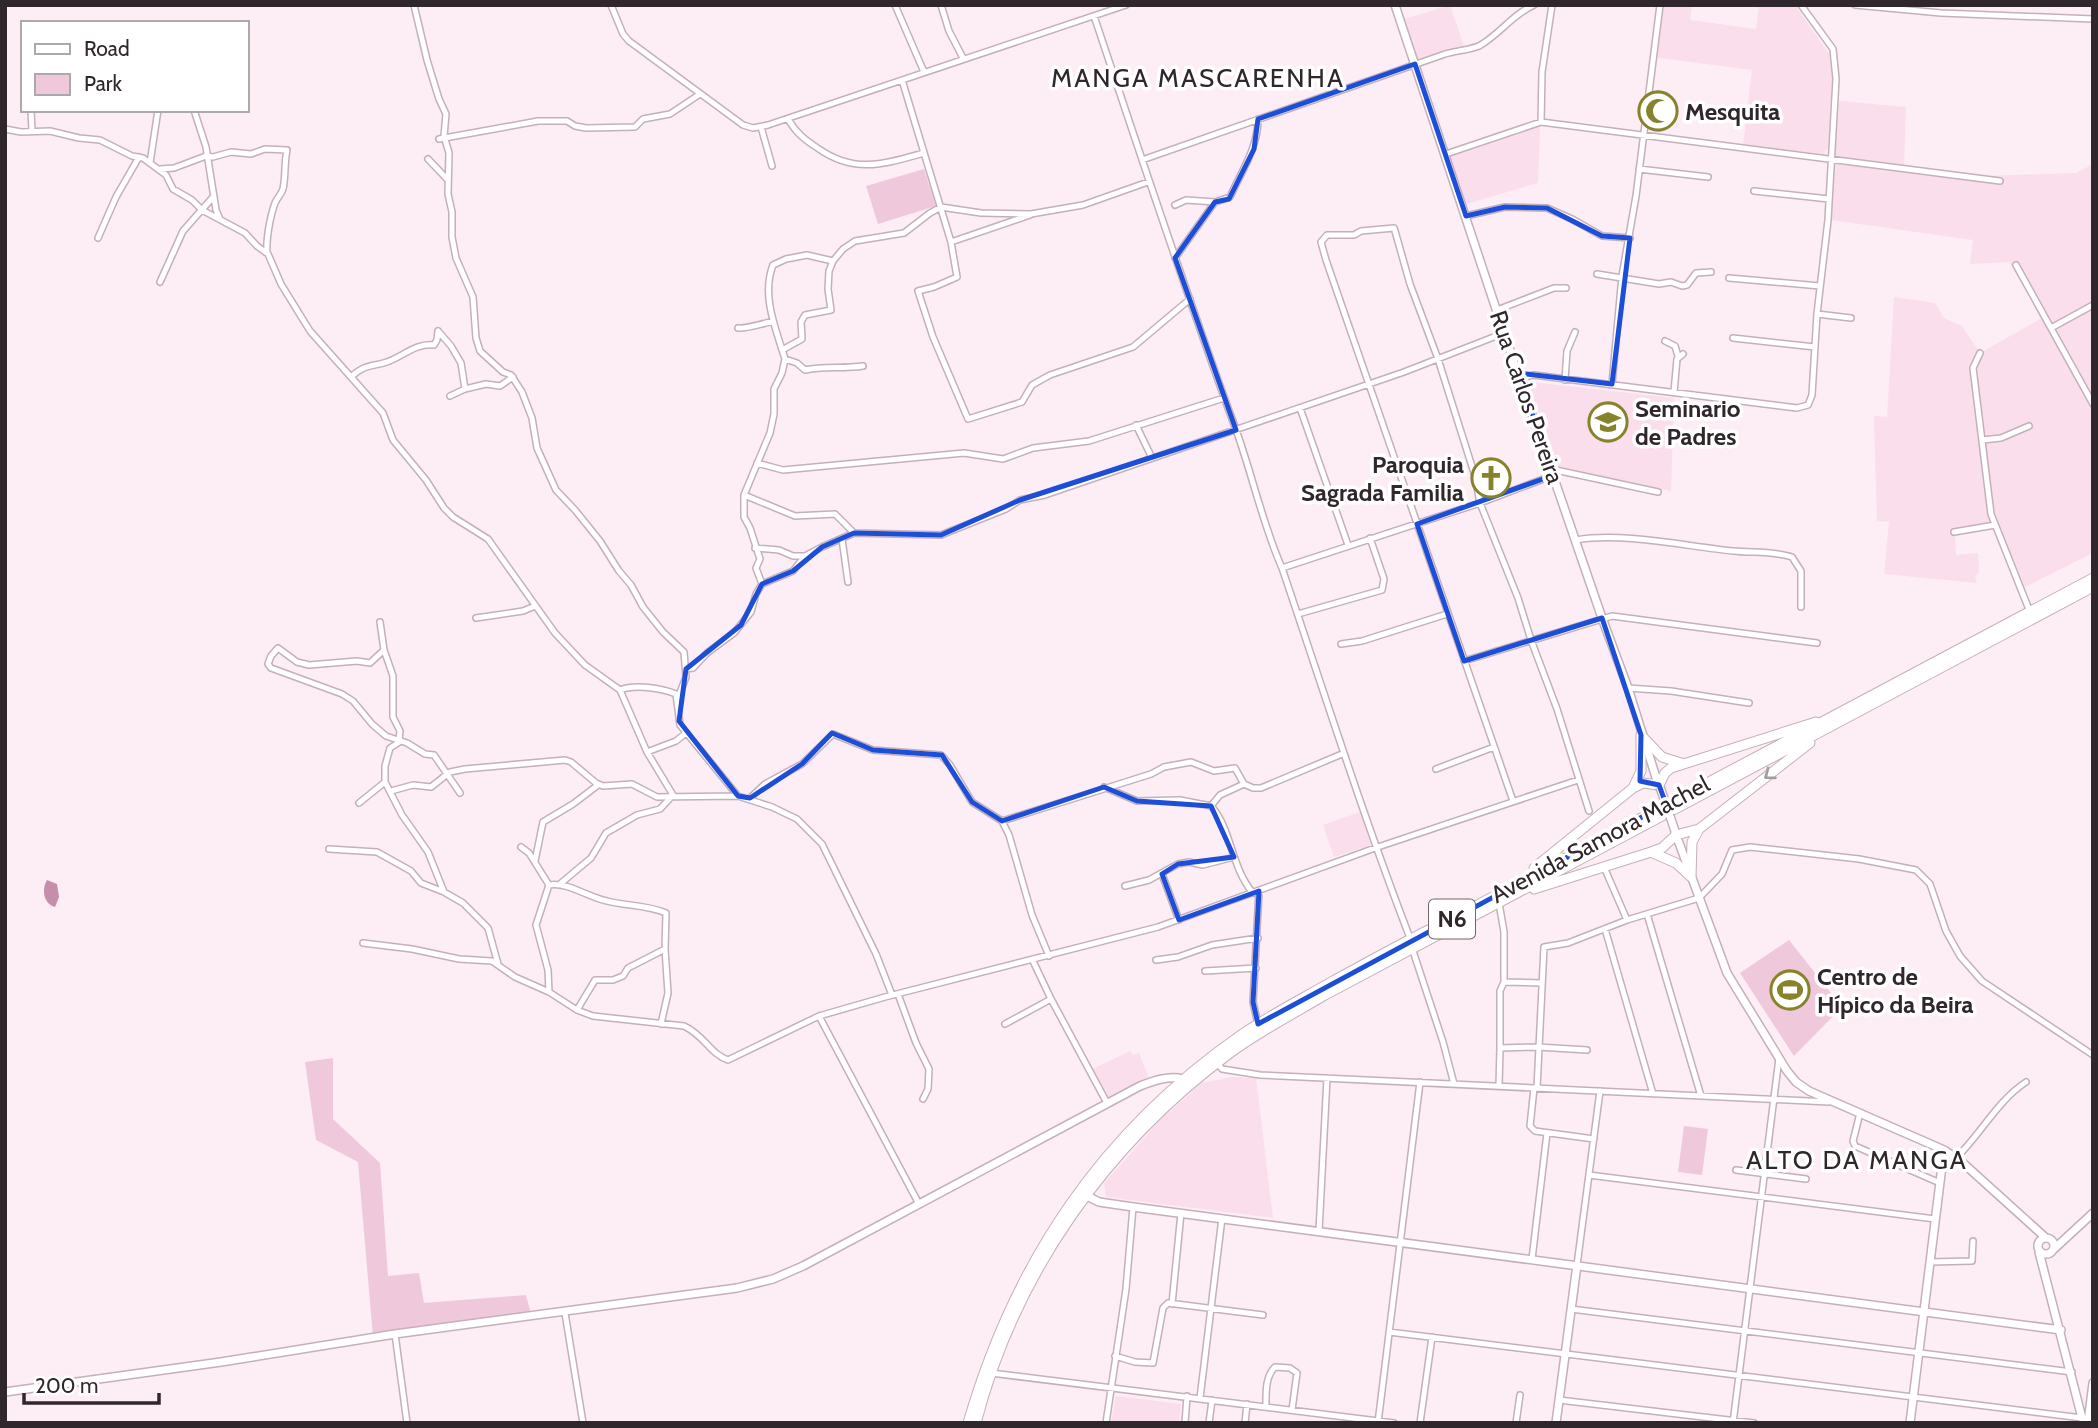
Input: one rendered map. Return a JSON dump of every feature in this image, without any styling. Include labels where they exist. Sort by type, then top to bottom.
[{"type":"highway","name":"Avenida Samora Machel","points":[[968,1423],[987,1361],[1005,1319],[1056,1223],[1079,1189],[1110,1152],[1183,1079],[1258,1024],[1410,938],[1451,919],[2093,578]]},
{"type":"highway","name":"Avenida Samora Machel","points":[[991,1373],[1024,1294],[1048,1251],[1085,1195],[1122,1150],[1164,1108],[1217,1063],[1265,1030],[1412,948],[2093,587]]},
{"type":"highway","points":[[1518,882],[1633,788],[1643,783],[1659,786],[1665,773],[1683,763],[1825,720]]},
{"type":"highway","points":[[1691,877],[1692,842],[1699,829],[1822,732]]},
{"type":"highway","points":[[1641,736],[1662,757],[1683,763]]},
{"type":"highway","points":[[1633,788],[1641,771],[1641,736]]},
{"type":"highway","points":[[1512,896],[1651,852],[1662,848],[1676,833],[1699,829]]},
{"type":"highway","points":[[1651,852],[1676,863],[1691,877]]},
{"type":"highway","name":"N6","points":[[976,1423],[991,1373]]},
{"type":"main road","name":"Rua Carlos Pereira","points":[[1395,5],[1504,333],[1628,688],[1641,736],[1727,973],[1787,1071],[1803,1087],[1944,1150],[2049,1239]]},
{"type":"main road","points":[[5,1392],[395,1334],[737,1289],[773,1279],[803,1266],[842,1243],[1153,1081],[1176,1077],[1183,1079]]},
{"type":"main road","points":[[1910,1423],[1944,1150]]},
{"type":"main road","points":[[1085,1195],[1099,1202],[1133,1207],[2061,1330]]},
{"type":"main road","points":[[2023,1217],[2044,1255],[2052,1251],[2093,1213]]},
{"type":"main road","points":[[2038,1247],[2049,1239],[2072,1232]]},
{"type":"main road","points":[[2045,1272],[2052,1251],[2049,1239]]},
{"type":"main road","points":[[2038,1247],[2086,1420]]},
{"type":"main road","points":[[1556,1423],[1577,1265]]},
{"type":"main road","points":[[2086,1420],[2093,1383]]},
{"type":"street","points":[[414,5],[427,60],[446,114],[441,139],[449,153],[448,181],[456,258],[472,297],[478,346],[490,361],[513,377],[530,411],[537,448],[556,490],[600,541],[643,607],[682,650],[686,677],[678,698],[679,721],[738,796]]},
{"type":"street","points":[[611,5],[623,34],[629,41],[743,125],[753,128],[1126,5]]},
{"type":"street","points":[[895,5],[924,72]]},
{"type":"street","points":[[942,5],[949,31],[963,58]]},
{"type":"street","points":[[1142,160],[1415,64],[1479,46],[1534,5]]},
{"type":"street","points":[[1541,122],[1542,72],[1552,5]]},
{"type":"street","points":[[1612,384],[1622,276],[1630,238],[1660,5]]},
{"type":"street","points":[[1520,378],[1534,375],[1803,407],[1808,405],[1812,395],[1836,106],[1835,54],[1829,41],[1801,5]]},
{"type":"street","points":[[1855,5],[1919,12],[2093,19]]},
{"type":"street","points":[[1094,16],[1148,182],[1298,614],[1342,754],[1410,938]]},
{"type":"street","points":[[902,80],[951,242],[957,274],[956,279],[918,291],[933,337],[968,419],[1022,402],[1032,385],[1050,375],[1133,347],[1190,299]]},
{"type":"street","points":[[441,139],[538,121],[567,121],[586,128],[635,127],[643,120],[670,114],[700,94]]},
{"type":"street","points":[[31,112],[32,131]]},
{"type":"street","points":[[150,163],[158,112]]},
{"type":"street","points":[[195,112],[206,147],[216,213],[220,219]]},
{"type":"street","points":[[788,118],[800,137],[828,156],[847,164],[871,165],[924,153]]},
{"type":"street","points":[[1175,205],[1186,200],[1215,202],[1230,197],[1239,174],[1254,149],[1258,136],[1258,120]]},
{"type":"street","points":[[1446,154],[1541,122],[2000,181]]},
{"type":"street","points":[[761,127],[772,166]]},
{"type":"street","points":[[5,129],[50,131],[100,140],[150,163],[166,175],[173,189],[192,200],[202,210],[245,233],[267,253],[281,284],[304,323],[383,413],[393,440],[426,480],[444,508],[453,517],[488,539],[555,633],[580,660],[620,690],[647,752],[673,795]]},
{"type":"street","points":[[160,169],[174,168],[206,156],[231,152],[251,154],[265,149],[287,150],[283,160],[286,173],[282,193],[274,206],[267,253]]},
{"type":"street","points":[[98,238],[117,194],[139,158]]},
{"type":"street","points":[[428,159],[448,181]]},
{"type":"street","points":[[1639,169],[1708,177]]},
{"type":"street","points":[[951,242],[1031,214],[1083,205],[1148,182]]},
{"type":"street","points":[[1754,191],[1829,199]]},
{"type":"street","points":[[160,282],[184,231],[214,196]]},
{"type":"street","points":[[1174,258],[1215,202]]},
{"type":"street","points":[[782,350],[802,339],[801,322],[805,315],[831,310],[828,280],[833,261],[852,242],[904,233],[941,207],[981,213],[1031,214]]},
{"type":"street","points":[[1466,216],[1506,207],[1546,208],[1602,236],[1630,238]]},
{"type":"street","points":[[1514,801],[1326,260],[1321,242],[1327,235],[1354,235],[1361,231],[1394,228],[1410,284],[1438,359],[1475,476],[1480,503],[1518,598],[1589,811]]},
{"type":"street","points":[[762,584],[756,568],[760,559],[744,517],[744,495],[770,433],[774,414],[774,389],[785,359],[774,321],[768,284],[773,265],[786,259],[807,255],[833,261]]},
{"type":"street","points":[[2016,265],[2093,404]]},
{"type":"street","points":[[1597,274],[1659,284],[1671,282],[1682,286],[1696,273],[1711,272]]},
{"type":"street","points":[[1729,278],[1820,286]]},
{"type":"street","points":[[1497,310],[1554,288],[1566,288]]},
{"type":"street","points":[[2050,328],[2093,305]]},
{"type":"street","points":[[1817,314],[1851,318]]},
{"type":"street","points":[[738,328],[774,321]]},
{"type":"street","points":[[351,377],[359,370],[372,364],[387,362],[422,344],[434,345],[438,331],[461,363],[465,388]]},
{"type":"street","points":[[1565,380],[1567,351],[1575,332]]},
{"type":"street","points":[[755,548],[779,550],[795,557],[805,556],[854,533],[941,535],[1006,509],[1020,500],[1045,495],[1300,408],[1504,333]]},
{"type":"street","points":[[1733,338],[1815,347]]},
{"type":"street","points":[[1665,341],[1675,346],[1681,355],[1674,392]]},
{"type":"street","points":[[1980,353],[1973,368],[1991,514],[2030,612]]},
{"type":"street","points":[[785,359],[797,363],[805,370],[821,366],[863,366]]},
{"type":"street","points":[[450,396],[465,388],[488,384],[500,386],[513,377]]},
{"type":"street","points":[[757,463],[783,470],[964,453],[1003,459],[1033,449],[1089,441],[1224,398]]},
{"type":"street","points":[[1300,408],[1348,545]]},
{"type":"street","points":[[1136,425],[1152,458]]},
{"type":"street","points":[[1982,440],[2001,438],[2029,426]]},
{"type":"street","points":[[1282,568],[1480,503],[1552,472],[1658,492]]},
{"type":"street","points":[[744,495],[795,516],[835,514],[854,533]]},
{"type":"street","points":[[1954,532],[1995,525]]},
{"type":"street","points":[[1576,540],[1603,537],[1784,554],[1792,557],[1801,571],[1801,607]]},
{"type":"street","points":[[1298,614],[1382,590],[1384,579],[1370,538]]},
{"type":"street","points":[[842,539],[848,582]]},
{"type":"street","points":[[686,669],[693,668],[734,633],[751,611],[762,584],[793,571],[805,556]]},
{"type":"street","points":[[476,618],[523,611],[535,606]]},
{"type":"street","points":[[1341,644],[1362,641],[1447,614]]},
{"type":"street","points":[[1464,661],[1616,616],[1817,643]]},
{"type":"street","points":[[380,622],[384,650],[393,676],[393,718],[400,731],[400,740]]},
{"type":"street","points":[[384,650],[370,663],[357,661],[311,665],[297,662],[278,648],[268,664],[271,668],[342,694],[353,701],[384,735],[400,740],[425,754],[434,755],[460,793]]},
{"type":"street","points":[[620,690],[646,688],[674,692],[678,698]]},
{"type":"street","points":[[1628,688],[1671,691],[1749,703]]},
{"type":"street","points":[[647,752],[676,741],[686,733]]},
{"type":"street","points":[[750,799],[765,784],[802,764],[835,734],[873,750],[941,755],[972,802],[1002,821],[1009,835],[1032,915],[1049,956]]},
{"type":"street","points":[[400,740],[390,748],[384,770],[385,782],[402,816],[428,852],[444,892]]},
{"type":"street","points":[[1436,769],[1494,747]]},
{"type":"street","points":[[1002,821],[1151,774],[1164,767],[1191,762],[1214,771],[1235,768],[1244,784],[1261,788],[1342,754]]},
{"type":"street","points":[[391,790],[411,785],[430,787],[446,775],[464,769],[565,760],[572,762],[598,785]]},
{"type":"street","points":[[363,943],[416,949],[459,959],[481,959],[498,964],[515,977],[549,992],[577,1010],[600,1017],[675,1024],[692,1030],[728,1060],[819,1016],[1179,920],[1375,848],[1578,780]]},
{"type":"street","points":[[359,803],[385,782]]},
{"type":"street","points":[[535,861],[543,822],[598,785],[632,784],[657,797],[738,796],[797,819],[822,844],[929,1069],[928,1089],[923,1099]]},
{"type":"street","points":[[1211,806],[1220,795],[1244,784]]},
{"type":"street","points":[[1104,787],[1136,801],[1180,800],[1211,806],[1219,817],[1241,878],[1256,892],[1258,938],[1254,1002],[1258,1024]]},
{"type":"street","points":[[560,884],[591,858],[606,833],[637,815],[660,809],[673,795]]},
{"type":"street","points":[[521,847],[535,861],[549,885],[536,925],[548,970],[549,992]]},
{"type":"street","points":[[1594,1139],[1535,1131],[1531,1126],[1536,1088],[1544,947],[1568,943],[1627,920],[1699,898],[1722,874],[1732,850],[1743,847],[1859,859],[1916,870],[1927,880],[1946,931],[1972,971],[1982,981],[2093,1055]]},
{"type":"street","points":[[329,849],[377,852],[411,871],[421,883],[463,903],[488,928],[498,964]]},
{"type":"street","points":[[1125,886],[1132,886],[1162,874],[1167,868],[1178,864],[1189,862],[1203,865],[1234,858]]},
{"type":"street","points":[[1604,867],[1627,920]]},
{"type":"street","points":[[1162,874],[1179,920]]},
{"type":"street","points":[[549,885],[560,884],[608,902],[657,909],[666,913],[668,993],[660,1024]]},
{"type":"street","points":[[1499,902],[1504,932],[1504,982],[1500,990],[1499,1086]]},
{"type":"street","points":[[1647,914],[1701,1096]]},
{"type":"street","points":[[1605,929],[1653,1094]]},
{"type":"street","points":[[1156,960],[1178,957],[1212,945],[1258,938]]},
{"type":"street","points":[[1412,948],[1454,1084]]},
{"type":"street","points":[[577,1010],[596,980],[613,980],[623,976],[628,968],[665,949]]},
{"type":"street","points":[[1033,961],[1107,1103]]},
{"type":"street","points":[[1205,971],[1256,968]]},
{"type":"street","points":[[1504,982],[1542,983]]},
{"type":"street","points":[[1005,1024],[1051,999]]},
{"type":"street","points":[[819,1016],[919,1204]]},
{"type":"street","points":[[1500,1048],[1587,1050]]},
{"type":"street","points":[[1733,1422],[1779,1057]]},
{"type":"street","points":[[1217,1063],[1222,1069],[1260,1075],[1836,1102]]},
{"type":"street","points":[[1319,1231],[1327,1078]]},
{"type":"street","points":[[1956,1158],[1975,1140],[2010,1093],[2026,1082]]},
{"type":"street","points":[[1378,1422],[1420,1083]]},
{"type":"street","points":[[1577,1265],[1600,1091]]},
{"type":"street","points":[[1860,1113],[1853,1141],[1855,1146],[1940,1183]]},
{"type":"street","points":[[1532,1259],[1547,1133]]},
{"type":"street","points":[[1736,1170],[1806,1179]]},
{"type":"street","points":[[1589,1175],[1935,1219]]},
{"type":"street","points":[[1106,1423],[1126,1289],[1133,1207]]},
{"type":"street","points":[[1172,1304],[1181,1213]]},
{"type":"street","points":[[1200,1398],[1222,1218]]},
{"type":"street","points":[[1930,1262],[1968,1263],[1972,1261],[1973,1241]]},
{"type":"street","points":[[1115,1356],[1135,1362],[1153,1363],[1165,1305],[1263,1315]]},
{"type":"street","points":[[1572,1309],[2072,1373]]},
{"type":"street","points":[[565,1312],[583,1423]]},
{"type":"street","points":[[1389,1332],[1913,1398],[1933,1398],[2086,1420]]},
{"type":"street","points":[[395,1334],[407,1423]]},
{"type":"street","points":[[1420,1423],[1432,1337]]},
{"type":"street","points":[[1266,1407],[1267,1383],[1271,1370],[1275,1367],[1290,1368],[1297,1373],[1292,1410]]},
{"type":"street","points":[[991,1373],[1394,1423]]},
{"type":"street","points":[[1516,1423],[1520,1395]]},
{"type":"street","points":[[1185,1423],[1187,1396]]},
{"type":"street","points":[[1209,1423],[1212,1400]]},
{"type":"street","points":[[1559,1400],[1754,1423]]},
{"type":"street","points":[[1245,1423],[1247,1404]]},
{"type":"highlighted area","points":[[1415,64],[1466,216],[1505,207],[1547,208],[1602,236],[1630,238],[1612,384],[1518,373],[1554,475],[1417,524],[1464,661],[1602,618],[1641,735],[1640,781],[1659,785],[1666,804],[1258,1024],[1253,1002],[1259,891],[1179,920],[1162,874],[1178,864],[1234,857],[1211,806],[1137,801],[1104,787],[1002,821],[972,802],[942,755],[873,750],[832,733],[802,764],[750,798],[738,796],[679,721],[686,669],[741,625],[762,584],[793,571],[822,547],[854,533],[941,535],[1020,500],[1236,430],[1175,258],[1215,202],[1229,199],[1254,149],[1258,119]]},
{"type":"shaded area","points":[[1450,5],[1464,46],[1418,62],[1405,19]]},
{"type":"shaded area","points":[[1660,5],[1692,5],[1690,20],[1756,29],[1759,5],[1795,5],[1829,54],[1832,79],[1828,148],[1823,154],[1743,145],[1752,70],[1651,57]]},
{"type":"shaded area","points":[[1839,101],[1906,107],[1904,167],[1983,176],[2076,173],[2093,164],[2093,553],[2025,587],[1997,524],[1955,530],[1956,555],[1978,553],[1979,573],[1975,576],[1977,583],[1884,574],[1889,522],[1877,521],[1874,416],[1887,417],[1894,297],[1935,303],[1944,318],[1962,326],[1980,353],[2042,318],[2009,262],[1970,264],[1973,240],[1831,220]]},
{"type":"shaded area","points":[[1539,125],[1538,183],[1463,205],[1447,155]]},
{"type":"shaded area","name":"Seminario de Padres","points":[[1531,382],[1674,398],[1671,491],[1560,469],[1529,387]]},
{"type":"shaded area","points":[[1360,812],[1371,845],[1334,857],[1323,825]]},
{"type":"shaded area","points":[[47,880],[57,884],[59,897],[55,907],[48,903],[45,896]]},
{"type":"shaded area","points":[[1130,1051],[1133,1055],[1139,1053],[1149,1078],[1106,1099],[1093,1069]]},
{"type":"shaded area","points":[[1232,1077],[1256,1078],[1273,1218],[1106,1197],[1104,1183],[1159,1121],[1202,1083]]},
{"type":"shaded area","points":[[1116,1396],[1181,1404],[1179,1423],[1111,1423]]},
{"type":"green space","points":[[924,169],[936,206],[878,224],[866,186]]},
{"type":"green space","name":"Centro de Hípico da Beira","points":[[1789,940],[1842,1007],[1794,1056],[1740,973]]},
{"type":"green space","points":[[333,1058],[333,1119],[380,1163],[388,1276],[419,1273],[424,1303],[526,1295],[531,1314],[373,1337],[358,1162],[316,1140],[305,1062]]},
{"type":"green space","points":[[1684,1126],[1708,1129],[1702,1175],[1678,1172]]},
{"type":"place","name":"Mesquita","points":[[1658,111]]},
{"type":"place","name":"Seminario de Padres","points":[[1608,422]]},
{"type":"place","name":"Paroquia Sagrada Familia","points":[[1491,478]]},
{"type":"place","name":"Centro de Hípico da Beira","points":[[1790,990]]},
{"type":"district","name":"MANGA MASCARENHA","points":[[1198,78]]},
{"type":"district","name":"ALTO DA MANGA","points":[[1857,1160]]}]
